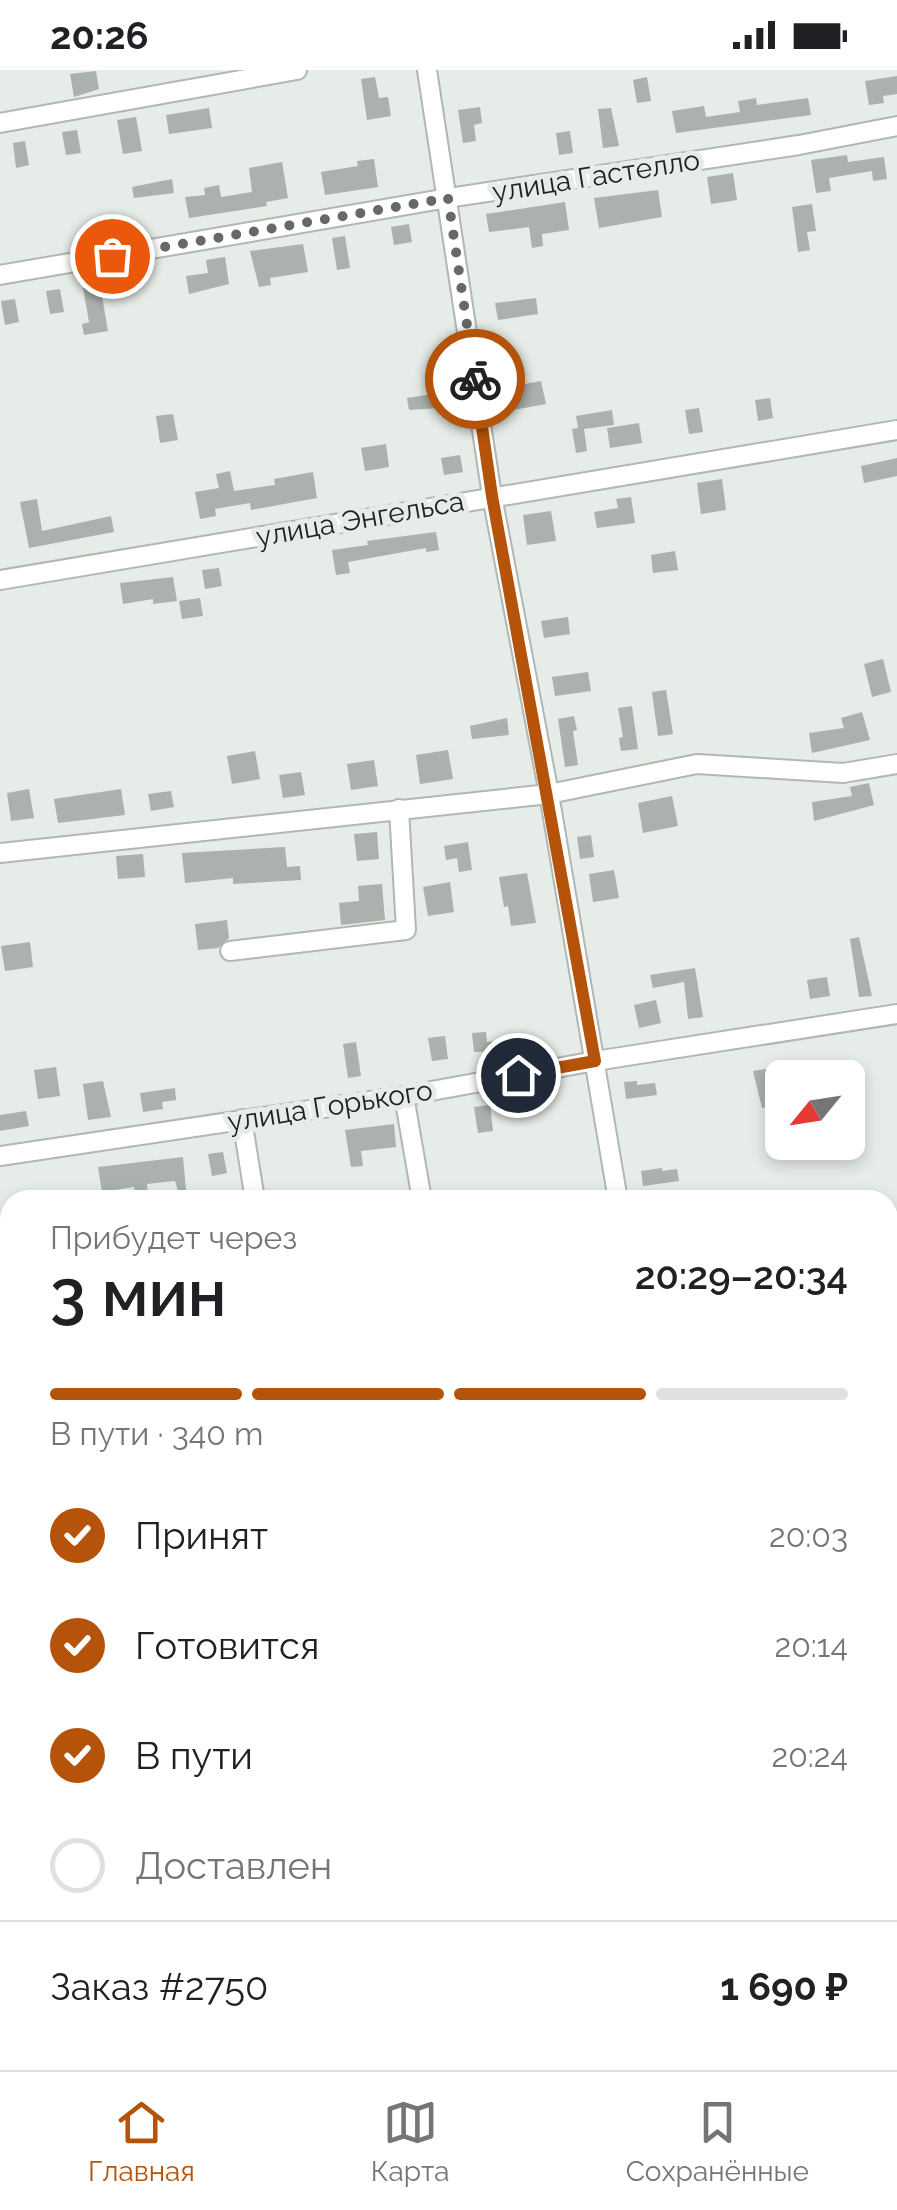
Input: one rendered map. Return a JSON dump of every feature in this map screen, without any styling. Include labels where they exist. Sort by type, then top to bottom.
[{"type":"street","points":[[0,122],[297,70]]},
{"type":"street","points":[[427,70],[492,496],[549,794],[616,1190]]},
{"type":"street","name":"улица Гастелло","points":[[0,275],[897,126]]},
{"type":"street","name":"улица Энгельса","points":[[0,580],[897,430]]},
{"type":"street","points":[[0,853],[549,794],[698,764],[843,773],[897,764]]},
{"type":"street","points":[[230,951],[406,930],[399,809]]},
{"type":"street","name":"улица Горького","points":[[0,1156],[404,1096],[595,1061],[897,1014]]},
{"type":"street","points":[[404,1096],[420,1190]]},
{"type":"street","points":[[242,1119],[253,1190]]},
{"type":"building","points":[[96,71],[99,89],[74,97],[70,74]]},
{"type":"building","points":[[897,76],[897,94],[883,96],[884,103],[869,105],[865,81]]},
{"type":"building","points":[[375,77],[379,98],[388,97],[391,116],[367,120],[361,79]]},
{"type":"building","points":[[647,77],[651,101],[637,103],[633,80]]},
{"type":"building","points":[[756,98],[757,105],[808,98],[811,115],[676,133],[672,111],[704,106],[706,117],[740,112],[738,101]]},
{"type":"building","points":[[480,107],[482,123],[474,125],[476,141],[463,143],[458,110]]},
{"type":"building","points":[[209,108],[212,128],[169,134],[166,115]]},
{"type":"building","points":[[611,108],[619,146],[603,148],[598,109]]},
{"type":"building","points":[[136,117],[142,151],[123,154],[117,120]]},
{"type":"building","points":[[77,130],[81,153],[66,155],[62,132]]},
{"type":"building","points":[[570,131],[573,153],[559,155],[556,133]]},
{"type":"building","points":[[25,141],[29,165],[16,168],[13,143]]},
{"type":"building","points":[[847,155],[848,162],[884,157],[887,179],[873,181],[872,171],[829,178],[831,191],[816,193],[811,160]]},
{"type":"building","points":[[374,159],[378,187],[325,195],[321,172]]},
{"type":"building","points":[[282,162],[288,198],[266,202],[267,206],[189,218],[185,197],[205,195],[204,188],[219,185],[221,197],[252,192],[249,168]]},
{"type":"building","points":[[733,173],[737,200],[711,204],[707,177]]},
{"type":"building","points":[[172,179],[174,193],[134,198],[132,187]]},
{"type":"building","points":[[658,190],[662,217],[599,228],[594,198]]},
{"type":"building","points":[[565,202],[569,230],[542,234],[543,246],[532,248],[529,227],[489,232],[486,214]]},
{"type":"building","points":[[812,204],[816,231],[807,232],[810,250],[798,252],[792,207]]},
{"type":"building","points":[[409,224],[412,242],[394,245],[391,227]]},
{"type":"building","points":[[345,236],[350,268],[337,270],[332,238]]},
{"type":"building","points":[[303,244],[308,272],[270,278],[271,285],[259,287],[250,251]]},
{"type":"building","points":[[225,257],[229,284],[189,294],[186,276],[208,273],[206,260]]},
{"type":"building","points":[[100,285],[108,331],[84,335],[82,324],[89,322],[83,288]]},
{"type":"building","points":[[60,289],[64,312],[50,314],[46,291]]},
{"type":"building","points":[[536,298],[538,314],[498,320],[495,303]]},
{"type":"building","points":[[15,299],[19,322],[5,325],[1,301]]},
{"type":"building","points":[[541,381],[546,404],[513,410],[509,387]]},
{"type":"building","points":[[451,391],[454,407],[409,410],[407,398]]},
{"type":"building","points":[[770,398],[773,418],[758,421],[755,400]]},
{"type":"building","points":[[699,408],[703,432],[689,434],[685,410]]},
{"type":"building","points":[[612,410],[614,425],[584,429],[587,451],[576,453],[572,429],[578,428],[576,416]]},
{"type":"building","points":[[173,414],[178,440],[160,443],[156,416]]},
{"type":"building","points":[[639,423],[642,443],[610,448],[607,428]]},
{"type":"building","points":[[386,444],[389,467],[365,471],[361,448]]},
{"type":"building","points":[[460,455],[463,472],[444,475],[441,458]]},
{"type":"building","points":[[897,458],[897,476],[864,483],[861,466]]},
{"type":"building","points":[[230,471],[234,491],[275,485],[274,479],[313,472],[317,498],[251,510],[250,503],[215,509],[216,516],[200,519],[195,492],[219,488],[216,474]]},
{"type":"building","points":[[722,479],[726,510],[701,514],[697,483]]},
{"type":"building","points":[[631,497],[635,523],[597,528],[594,512],[618,508],[616,499]]},
{"type":"building","points":[[37,499],[42,531],[111,516],[114,532],[29,548],[20,502]]},
{"type":"building","points":[[551,511],[556,541],[527,545],[523,515]]},
{"type":"building","points":[[436,532],[439,550],[426,552],[426,548],[348,562],[350,573],[336,575],[332,550]]},
{"type":"building","points":[[675,551],[678,570],[653,573],[651,555]]},
{"type":"building","points":[[219,568],[222,586],[205,589],[202,570]]},
{"type":"building","points":[[173,577],[177,601],[153,604],[153,599],[123,604],[120,583]]},
{"type":"building","points":[[200,598],[203,616],[182,619],[179,601]]},
{"type":"building","points":[[568,617],[570,634],[544,638],[541,621]]},
{"type":"building","points":[[883,659],[891,692],[872,697],[864,664]]},
{"type":"building","points":[[588,672],[591,691],[555,696],[552,677]]},
{"type":"building","points":[[666,690],[673,734],[658,736],[652,692]]},
{"type":"building","points":[[632,706],[638,749],[621,751],[618,708]]},
{"type":"building","points":[[862,712],[870,740],[812,753],[809,733],[844,728],[841,718]]},
{"type":"building","points":[[574,716],[578,765],[565,767],[558,719]]},
{"type":"building","points":[[507,718],[509,735],[472,739],[470,726]]},
{"type":"building","points":[[448,750],[453,779],[420,784],[416,755]]},
{"type":"building","points":[[255,751],[260,779],[232,784],[227,756]]},
{"type":"building","points":[[374,760],[378,786],[351,790],[347,764]]},
{"type":"building","points":[[301,772],[305,795],[283,798],[279,775]]},
{"type":"building","points":[[869,783],[874,805],[814,821],[812,802],[852,796],[850,787]]},
{"type":"building","points":[[29,789],[34,818],[11,821],[7,793]]},
{"type":"building","points":[[121,789],[125,815],[58,823],[54,799]]},
{"type":"building","points":[[171,791],[174,807],[151,811],[148,794]]},
{"type":"building","points":[[672,796],[678,826],[643,833],[638,803]]},
{"type":"building","points":[[377,832],[379,859],[357,861],[354,834]]},
{"type":"building","points":[[591,835],[594,857],[580,859],[577,837]]},
{"type":"building","points":[[468,842],[472,870],[459,872],[457,858],[446,860],[444,846]]},
{"type":"building","points":[[285,847],[287,867],[300,866],[301,880],[233,884],[233,878],[185,883],[182,853]]},
{"type":"building","points":[[143,854],[145,877],[118,879],[116,856]]},
{"type":"building","points":[[614,870],[619,898],[593,902],[589,874]]},
{"type":"building","points":[[527,873],[536,923],[511,926],[499,877]]},
{"type":"building","points":[[450,882],[454,912],[428,916],[423,887]]},
{"type":"building","points":[[382,884],[385,920],[341,925],[339,903],[359,901],[358,886]]},
{"type":"building","points":[[227,920],[229,938],[218,948],[198,950],[195,924]]},
{"type":"building","points":[[859,937],[872,996],[859,997],[850,939]]},
{"type":"building","points":[[30,942],[33,967],[5,971],[1,946]]},
{"type":"building","points":[[695,968],[703,1017],[688,1019],[684,982],[653,988],[650,975]]},
{"type":"building","points":[[827,977],[830,996],[810,999],[807,980]]},
{"type":"building","points":[[656,1000],[661,1023],[639,1028],[634,1005]]},
{"type":"building","points":[[486,1032],[487,1042],[532,1037],[532,1050],[474,1052],[472,1033]]},
{"type":"building","points":[[445,1036],[448,1059],[432,1061],[428,1038]]},
{"type":"building","points":[[356,1042],[361,1076],[348,1078],[343,1044]]},
{"type":"building","points":[[56,1067],[60,1096],[38,1099],[34,1070]]},
{"type":"building","points":[[765,1069],[765,1108],[762,1108],[753,1071]]},
{"type":"building","points":[[103,1081],[111,1117],[88,1120],[83,1084]]},
{"type":"building","points":[[637,1081],[637,1085],[655,1083],[657,1095],[626,1099],[624,1082]]},
{"type":"building","points":[[175,1088],[176,1100],[162,1102],[163,1109],[143,1112],[140,1093]]},
{"type":"building","points":[[490,1105],[493,1131],[478,1133],[474,1107]]},
{"type":"building","points":[[26,1111],[29,1126],[0,1131],[0,1115]]},
{"type":"building","points":[[394,1124],[396,1147],[361,1151],[363,1166],[351,1167],[345,1130]]},
{"type":"building","points":[[223,1152],[227,1173],[212,1176],[208,1154]]},
{"type":"building","points":[[183,1157],[186,1190],[178,1190],[175,1181],[147,1184],[147,1190],[134,1187],[102,1190],[98,1167]]},
{"type":"building","points":[[677,1169],[679,1181],[643,1186],[641,1171]]},
{"type":"way so far","points":[[112,256],[448,198],[475,379]]},
{"type":"route","points":[[475,379],[492,496],[595,1061],[518,1075]]}]
